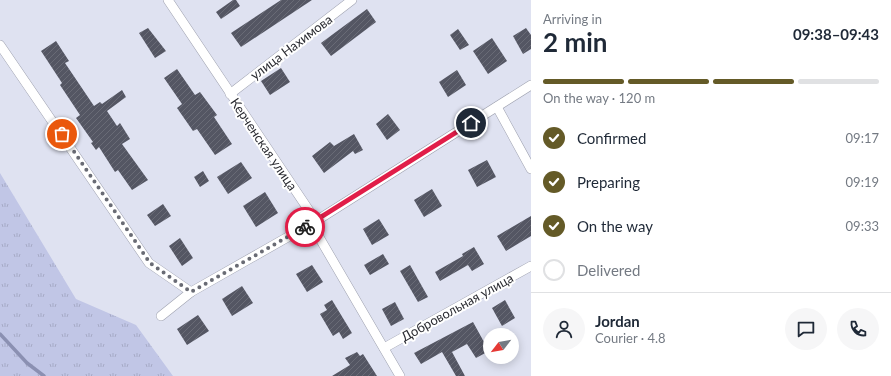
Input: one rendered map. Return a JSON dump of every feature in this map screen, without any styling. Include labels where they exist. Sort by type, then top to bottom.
[{"type":"street","name":"Керченская улица","points":[[168,0],[316,221],[319,237],[400,376]]},
{"type":"street","name":"улица Нахимова","points":[[230,94],[352,0]]},
{"type":"street","points":[[0,44],[150,263],[191,292]]},
{"type":"street","points":[[161,316],[191,292],[316,221],[531,86]]},
{"type":"street","points":[[497,107],[531,169]]},
{"type":"street","name":"Добровольная улица","points":[[384,348],[531,266]]},
{"type":"green space","points":[[0,173],[76,299],[136,325],[173,376],[0,376]]},
{"type":"building","points":[[233,0],[236,0],[240,6],[221,19],[216,12]]},
{"type":"building","points":[[281,0],[312,0],[241,47],[231,33]]},
{"type":"building","points":[[367,9],[376,22],[331,56],[321,43]]},
{"type":"building","points":[[148,28],[166,51],[155,58],[139,33]]},
{"type":"building","points":[[526,28],[531,35],[531,49],[523,54],[513,36]]},
{"type":"building","points":[[458,29],[469,45],[460,50],[450,35]]},
{"type":"building","points":[[492,38],[507,61],[488,74],[473,51]]},
{"type":"building","points":[[56,41],[69,61],[65,63],[94,106],[100,102],[102,104],[122,90],[126,97],[107,111],[117,126],[120,123],[130,139],[122,144],[148,180],[132,190],[118,170],[115,172],[99,147],[96,150],[91,143],[93,142],[76,118],[80,115],[60,85],[62,83],[41,51]]},
{"type":"building","points":[[281,68],[290,82],[270,95],[261,81]]},
{"type":"building","points":[[177,69],[195,95],[200,92],[217,115],[214,117],[232,144],[215,155],[197,129],[193,131],[177,108],[182,104],[164,78]]},
{"type":"building","points":[[457,70],[466,85],[448,97],[439,82]]},
{"type":"building","points":[[388,114],[400,130],[387,140],[376,124]]},
{"type":"building","points":[[354,134],[363,150],[355,154],[353,151],[324,173],[312,156],[330,142],[334,146]]},
{"type":"building","points":[[487,160],[496,177],[477,187],[468,170]]},
{"type":"building","points":[[241,162],[252,178],[228,194],[217,177]]},
{"type":"building","points":[[203,171],[209,181],[200,187],[194,177]]},
{"type":"building","points":[[432,189],[442,206],[424,217],[414,200]]},
{"type":"building","points":[[265,192],[278,213],[256,227],[243,206]]},
{"type":"building","points":[[163,204],[171,216],[155,226],[147,215]]},
{"type":"building","points":[[531,216],[531,236],[506,251],[497,236]]},
{"type":"building","points":[[379,219],[389,235],[372,245],[363,229]]},
{"type":"building","points":[[180,238],[193,258],[182,266],[169,246]]},
{"type":"building","points":[[474,247],[484,264],[472,271],[468,265],[440,281],[435,272],[463,256],[462,254]]},
{"type":"building","points":[[383,254],[389,264],[370,275],[364,265]]},
{"type":"building","points":[[312,265],[323,282],[307,292],[296,274]]},
{"type":"building","points":[[410,265],[428,297],[418,302],[400,271]]},
{"type":"building","points":[[242,286],[253,303],[232,316],[222,299]]},
{"type":"building","points":[[332,300],[352,333],[343,339],[339,332],[333,336],[320,314],[327,310],[324,305]]},
{"type":"building","points":[[505,300],[515,318],[502,326],[492,308]]},
{"type":"building","points":[[395,302],[404,319],[391,326],[382,309]]},
{"type":"building","points":[[198,315],[209,331],[187,345],[177,329]]},
{"type":"building","points":[[473,322],[483,340],[483,354],[476,358],[467,344],[452,352],[465,376],[456,376],[442,352],[421,364],[414,353]]},
{"type":"building","points":[[357,352],[360,356],[363,354],[377,376],[332,376],[350,365],[345,358]]},
{"type":"waterway","points":[[0,334],[27,363],[44,376]]},
{"type":"way so far","points":[[62,134],[150,263],[191,292],[305,227]]},
{"type":"route","points":[[305,227],[471,123]]}]
